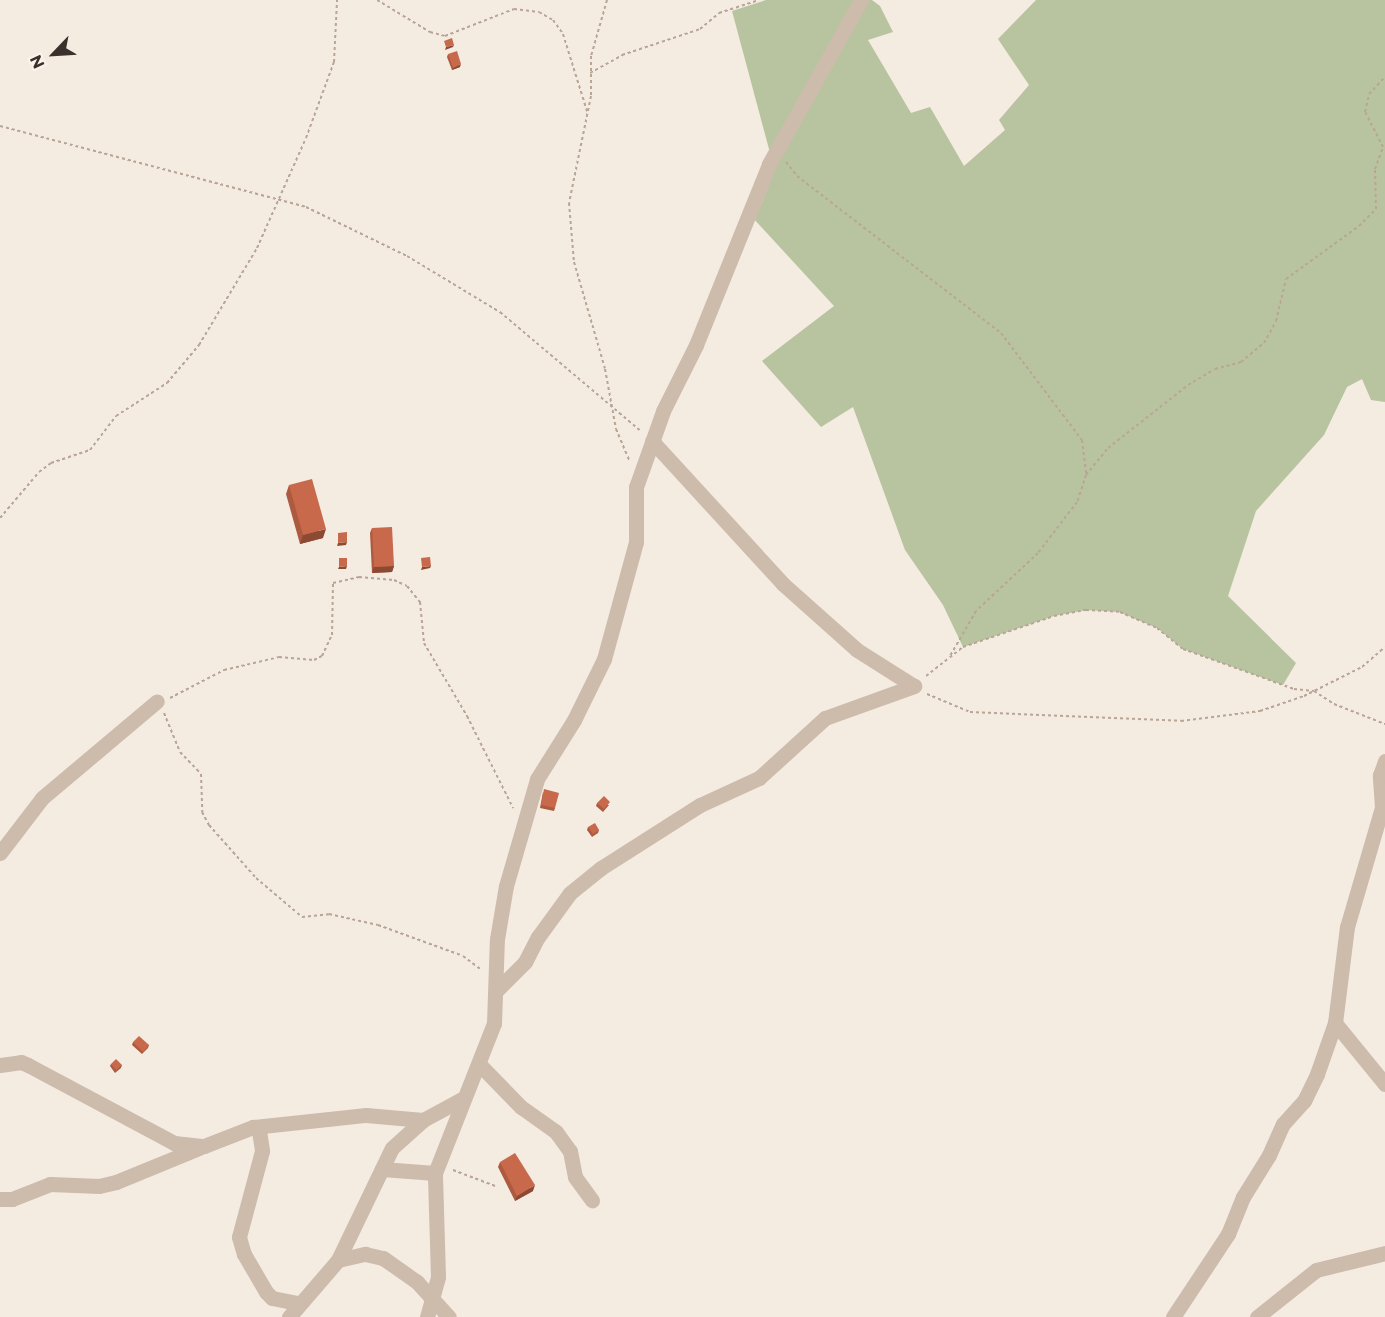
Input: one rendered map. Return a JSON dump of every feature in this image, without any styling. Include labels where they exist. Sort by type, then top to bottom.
[{"type":"street","points":[[427,1317],[438,1277],[435,1173],[462,1099],[479,1064],[494,1023],[499,929],[522,827],[537,779],[574,720],[604,660],[636,542],[636,487],[652,441],[696,345],[731,253],[747,225],[777,149],[861,0]]},
{"type":"street","points":[[652,441],[783,584],[857,650],[914,686]]},
{"type":"street","points":[[496,991],[525,962],[538,937],[570,893],[601,868],[700,805],[759,778],[825,718],[914,686]]},
{"type":"street","points":[[0,853],[42,798],[157,701]]},
{"type":"street","points":[[1173,1317],[1228,1234],[1243,1197],[1269,1155],[1283,1124],[1304,1101],[1335,1023],[1347,927],[1382,807],[1380,775],[1385,761]]},
{"type":"street","points":[[1335,1023],[1385,1084]]},
{"type":"street","points":[[0,1065],[21,1062],[169,1141],[204,1146]]},
{"type":"street","points":[[479,1064],[521,1107],[556,1131],[570,1151],[575,1177],[592,1200]]},
{"type":"street","points":[[289,1317],[297,1303],[338,1260],[392,1148],[423,1120],[462,1099]]},
{"type":"street","points":[[0,1199],[12,1199],[50,1184],[99,1186],[116,1182],[253,1127],[366,1115],[423,1120]]},
{"type":"street","points":[[253,1127],[262,1136],[263,1144],[239,1228],[241,1245],[266,1293],[272,1298],[297,1303]]},
{"type":"street","points":[[382,1169],[435,1173]]},
{"type":"street","points":[[1257,1317],[1316,1269],[1385,1253]]},
{"type":"street","points":[[338,1260],[365,1254],[383,1258],[417,1282],[448,1317]]},
{"type":"path","points":[[0,518],[39,472],[51,463],[90,450],[124,409],[167,383],[199,345],[257,248],[334,62],[338,0]]},
{"type":"path","points":[[377,0],[430,32],[445,36],[514,9],[539,12],[553,20],[563,34],[587,111]]},
{"type":"path","points":[[607,0],[589,74],[587,111],[569,203],[574,262],[604,369],[610,404],[630,463]]},
{"type":"path","points":[[589,74],[622,55],[700,29],[719,13],[759,0]]},
{"type":"path","points":[[950,656],[976,611],[1038,553],[1077,502],[1086,475],[1108,448],[1170,398],[1215,369],[1241,362],[1263,343],[1276,321],[1286,279],[1359,226],[1376,209],[1376,169],[1383,147],[1365,112],[1369,94],[1385,77]]},
{"type":"path","points":[[0,126],[306,207],[407,256],[500,312],[652,441]]},
{"type":"path","points":[[777,149],[797,176],[1001,333],[1082,440],[1086,475]]},
{"type":"path","points":[[496,991],[483,972],[463,956],[356,919],[329,914],[302,917],[256,878],[202,812],[201,774],[180,752],[157,701],[224,670],[279,657],[314,660],[322,656],[332,635],[333,583],[359,577],[394,580],[407,586],[420,602],[424,644],[467,716],[522,827]]},
{"type":"path","points":[[1385,647],[1362,667],[1314,691],[1260,711],[1181,721],[970,712],[914,686],[950,656],[1054,616],[1086,610],[1119,612],[1157,628],[1183,649],[1294,689],[1314,691],[1334,704],[1385,724]]},
{"type":"path","points":[[435,1173],[465,1172],[498,1187]]},
{"type":"green space","points":[[766,0],[872,0],[880,6],[893,32],[868,40],[911,113],[930,107],[964,166],[1005,130],[999,120],[1029,85],[998,39],[1036,0],[1385,0],[1385,402],[1371,400],[1362,379],[1347,387],[1324,435],[1256,511],[1228,596],[1296,663],[1283,685],[1183,649],[1157,628],[1119,612],[1086,610],[1054,616],[963,647],[943,605],[905,550],[853,407],[821,427],[762,361],[834,306],[753,218],[763,201],[773,164],[732,11]]},
{"type":"building","points":[[452,38],[454,45],[446,47],[444,41]]},
{"type":"building","points":[[457,51],[461,64],[453,68],[448,54]]},
{"type":"building","points":[[312,479],[326,529],[303,535],[289,485]]},
{"type":"building","points":[[392,527],[394,566],[374,567],[372,528]]},
{"type":"building","points":[[347,532],[347,542],[338,543],[338,533]]},
{"type":"building","points":[[430,557],[431,566],[422,567],[421,558]]},
{"type":"building","points":[[339,558],[347,558],[347,566],[339,567]]},
{"type":"building","points":[[544,789],[559,793],[555,808],[541,805]]},
{"type":"building","points":[[604,796],[610,802],[604,809],[597,803]]},
{"type":"building","points":[[595,823],[599,830],[593,834],[588,827]]},
{"type":"building","points":[[139,1036],[149,1045],[143,1052],[133,1042]]},
{"type":"building","points":[[116,1059],[122,1065],[116,1070],[111,1064]]},
{"type":"building","points":[[515,1153],[535,1185],[517,1196],[500,1162]]}]
